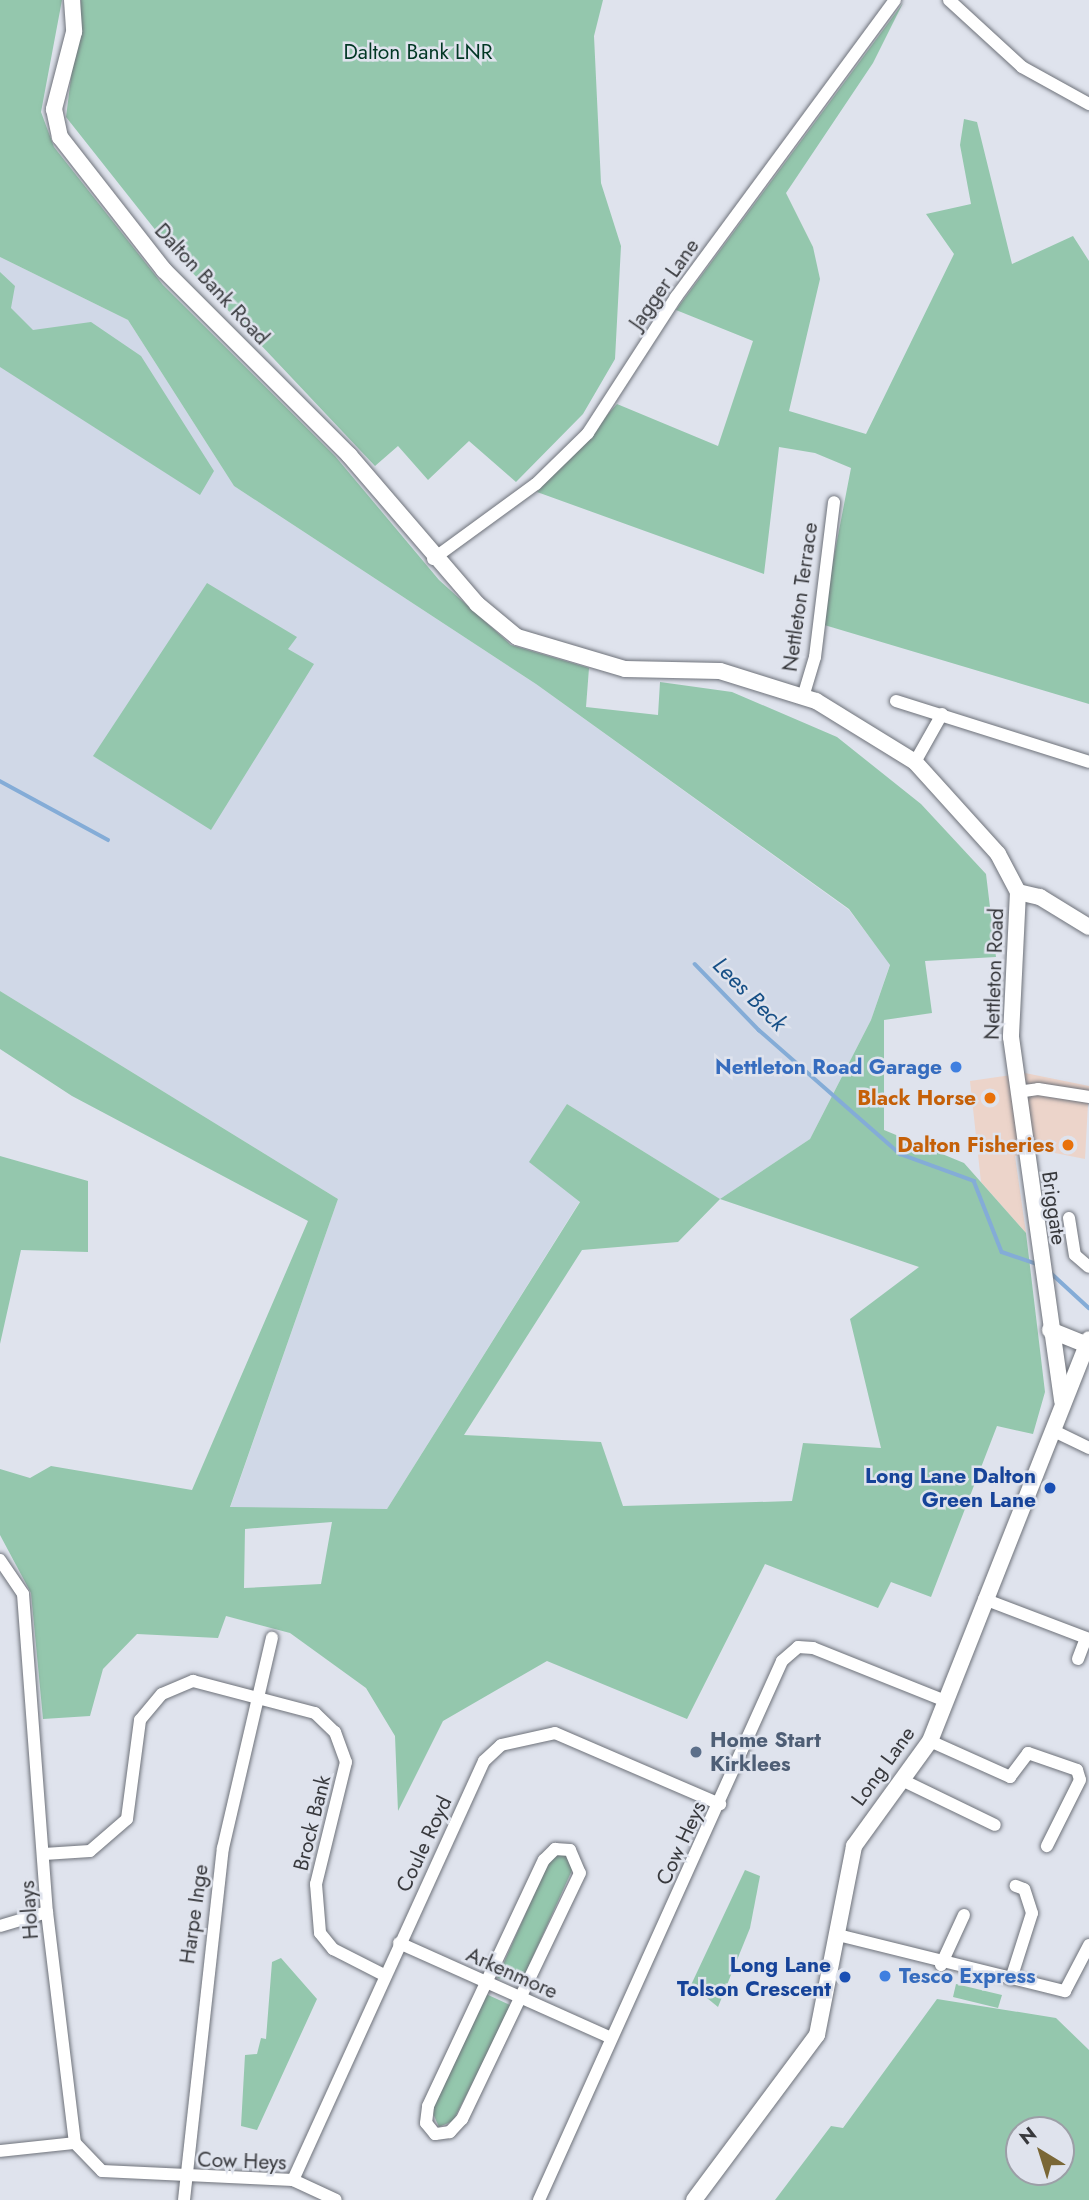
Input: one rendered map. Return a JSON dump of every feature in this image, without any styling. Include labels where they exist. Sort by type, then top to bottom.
[{"type":"street","name":"Dalton Bank Road","points":[[72,0],[75,32],[62,69],[54,109],[60,137],[164,270],[349,455],[433,559]]},
{"type":"street","name":"Jagger Lane","points":[[433,559],[536,484],[588,433],[676,297],[895,0]]},
{"type":"street","points":[[949,0],[1022,67],[1089,104]]},
{"type":"street","name":"Nettleton Terrace","points":[[803,697],[816,657],[834,502]]},
{"type":"street","name":"Nettleton Road","points":[[433,559],[517,637],[625,669],[720,671],[803,697],[915,762],[972,820],[1018,892],[1011,1037],[1017,1092]]},
{"type":"street","points":[[896,701],[1089,762]]},
{"type":"street","points":[[915,762],[942,714]]},
{"type":"street","points":[[1018,892],[1040,897],[1089,927]]},
{"type":"street","points":[[1017,1092],[1038,1088],[1089,1097]]},
{"type":"street","name":"Briggate","points":[[1017,1092],[1062,1401]]},
{"type":"street","points":[[1069,1219],[1075,1255],[1089,1267]]},
{"type":"street","points":[[1050,1330],[1088,1342]]},
{"type":"street","name":"Long Lane","points":[[694,2200],[817,2035],[854,1846],[930,1741],[943,1700],[1088,1342]]},
{"type":"street","points":[[1052,1430],[1089,1448]]},
{"type":"street","name":"Holays","points":[[0,1560],[23,1594],[47,1912],[75,2143]]},
{"type":"street","points":[[984,1599],[1087,1639],[1077,1659]]},
{"type":"street","name":"Harpe Inge","points":[[184,2200],[223,1848],[272,1638]]},
{"type":"street","name":"Cow Heys","points":[[539,2200],[609,2036],[720,1804],[782,1661],[798,1647],[943,1700]]},
{"type":"street","name":"Brock Bank","points":[[44,1854],[90,1851],[127,1819],[141,1720],[162,1694],[193,1681],[259,1695],[315,1713],[335,1732],[346,1762],[314,1908],[320,1933],[333,1948],[384,1975]]},
{"type":"street","name":"Coule Royd","points":[[293,2180],[384,1975],[484,1761],[500,1745],[555,1733],[720,1804]]},
{"type":"street","points":[[930,1741],[1010,1777],[1028,1753],[1043,1753],[1077,1770],[1077,1786],[1047,1846]]},
{"type":"street","points":[[902,1780],[995,1825]]},
{"type":"street","points":[[1077,1786],[1089,1793]]},
{"type":"street","points":[[555,1849],[570,1850],[580,1873],[523,1999],[462,2119],[450,2132],[435,2134],[425,2123],[428,2106],[485,1984],[544,1860],[555,1849]]},
{"type":"street","points":[[1011,1979],[1032,1913],[1024,1889],[1016,1886]]},
{"type":"street","points":[[0,1926],[47,1912]]},
{"type":"street","points":[[941,1965],[946,1939],[964,1915]]},
{"type":"street","points":[[838,1935],[941,1965],[1065,1991],[1089,1945]]},
{"type":"street","name":"Arkenmore","points":[[399,1943],[485,1984],[609,2036]]},
{"type":"street","points":[[0,2151],[75,2143],[102,2171],[186,2178]]},
{"type":"street","name":"Cow Heys","points":[[186,2178],[293,2180],[336,2200]]},
{"type":"shaded area","points":[[0,257],[128,320],[234,486],[536,684],[849,910],[890,964],[871,1020],[810,1139],[720,1199],[567,1104],[580,1201],[387,1509],[230,1508],[338,1199],[0,991]]},
{"type":"shaded area","points":[[1025,1073],[1089,1086],[1085,1159],[1045,1151],[1015,1156],[1026,1233],[981,1182],[970,1081]]},
{"type":"green space","points":[[0,0],[62,0],[41,112],[54,147],[163,285],[335,456],[439,580],[511,645],[589,668],[586,707],[658,715],[660,682],[732,692],[837,737],[921,804],[986,874],[996,957],[925,961],[932,1013],[884,1020],[884,1130],[964,1163],[1026,1233],[1045,1392],[1033,1434],[997,1426],[931,1597],[891,1582],[878,1608],[765,1564],[687,1719],[547,1661],[443,1721],[398,1811],[395,1736],[366,1688],[290,1633],[226,1616],[218,1638],[137,1634],[103,1669],[90,1716],[43,1719],[31,1593],[0,1535],[0,1469],[30,1478],[51,1466],[192,1490],[308,1221],[72,1096],[0,1049],[0,991],[338,1199],[230,1507],[387,1509],[580,1202],[529,1162],[567,1104],[720,1199],[810,1139],[871,1020],[890,965],[849,909],[536,684],[234,486],[128,320],[0,257]],"holes":[[[720,1199],[919,1267],[850,1319],[881,1448],[803,1443],[792,1501],[623,1506],[601,1442],[464,1435],[582,1250],[678,1242]],[[332,1522],[321,1584],[244,1588],[245,1529]]]},
{"type":"green space","name":"Dalton Bank LNR","points":[[81,0],[603,0],[594,36],[601,183],[621,246],[615,359],[583,414],[516,482],[469,441],[428,480],[398,446],[375,466],[172,251],[66,117]]},
{"type":"green space","points":[[903,3],[873,63],[786,193],[813,247],[820,279],[789,411],[866,434],[954,254],[926,214],[971,204],[960,145],[964,119],[977,122],[1012,264],[1073,236],[1089,261],[1089,704],[821,624],[851,468],[815,453],[779,447],[764,574],[537,492],[617,404],[718,446],[753,341],[676,310]]},
{"type":"green space","points":[[0,272],[15,286],[11,308],[33,330],[91,322],[141,356],[214,471],[200,495],[0,367]]},
{"type":"green space","points":[[207,583],[297,637],[288,649],[314,664],[211,830],[93,756]]},
{"type":"green space","points":[[0,1156],[88,1181],[88,1252],[21,1250],[0,1344]]},
{"type":"green space","points":[[565,1852],[573,1868],[521,1983],[497,1978],[550,1859]]},
{"type":"green space","points":[[745,1870],[760,1876],[750,1928],[718,2007],[691,1985]]},
{"type":"green space","points":[[281,1958],[317,1999],[257,2130],[241,2126],[245,2055],[257,2054],[261,2038],[266,2039],[272,1962]]},
{"type":"green space","points":[[956,1984],[1002,1995],[998,2008],[953,1997]]},
{"type":"green space","points":[[486,1994],[512,2006],[453,2121],[439,2127],[431,2109]]},
{"type":"green space","points":[[937,1999],[1056,2018],[1089,2050],[1089,2200],[775,2200],[831,2126],[843,2128]]},
{"type":"waterway","name":"Lees Beck","points":[[0,781],[108,840]]},
{"type":"waterway","name":"Lees Beck","points":[[695,964],[759,1030],[900,1154],[974,1181],[1002,1252],[1037,1264]]},
{"type":"waterway","name":"Lees Beck","points":[[1050,1272],[1089,1308]]},
{"type":"place","name":"Nettleton Road Garage","points":[[956,1067]]},
{"type":"place","name":"Black Horse","points":[[990,1098]]},
{"type":"place","name":"Dalton Fisheries","points":[[1068,1145]]},
{"type":"place","name":"Long Lane Dalton Green Lane","points":[[1050,1488]]},
{"type":"place","name":"Home Start Kirklees","points":[[696,1752]]},
{"type":"place","name":"Tesco Express","points":[[885,1976]]},
{"type":"place","name":"Long Lane Tolson Crescent","points":[[845,1977]]}]
